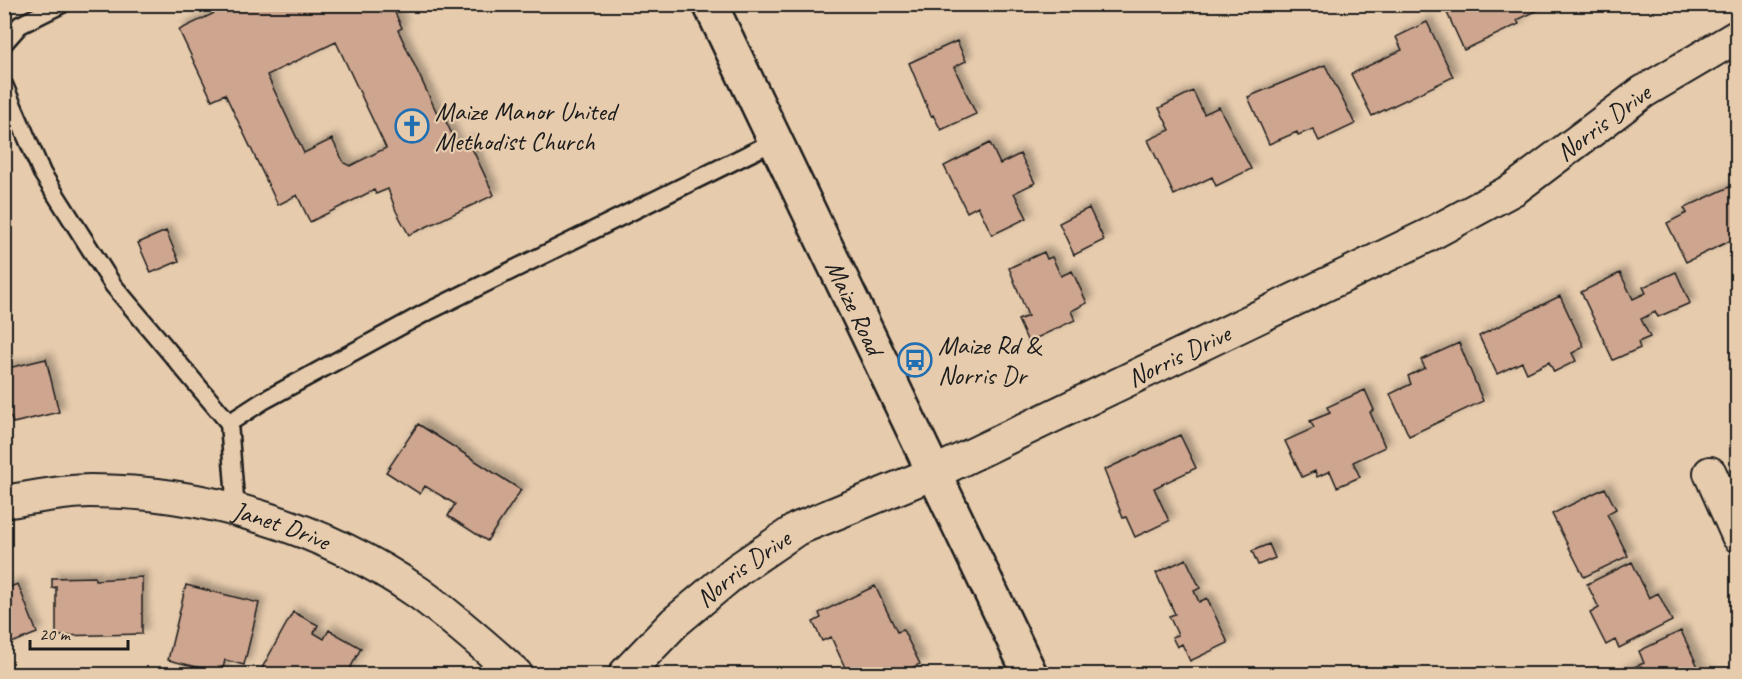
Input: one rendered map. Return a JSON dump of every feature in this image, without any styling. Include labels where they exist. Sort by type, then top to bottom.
[{"type":"street","name":"Maize Road","points":[[710,4],[777,140],[1030,675]]},
{"type":"street","name":"Norris Drive","points":[[624,675],[675,622],[710,592],[796,529],[934,473],[1427,236],[1504,194],[1644,92],[1737,36]]},
{"type":"street","points":[[1710,473],[1737,536]]},
{"type":"street","name":"Janet Drive","points":[[4,502],[89,491],[166,496],[287,524],[359,558],[418,593],[479,641],[516,675]]},
{"type":"lane","points":[[4,43],[20,24],[62,4]]},
{"type":"lane","points":[[4,85],[42,173],[112,285],[230,423],[236,511]]},
{"type":"lane","points":[[230,423],[263,401],[423,314],[777,140]]},
{"type":"building","name":"Maize Manor United Methodist Church","points":[[233,4],[391,4],[402,28],[398,30],[437,113],[441,111],[458,147],[469,142],[494,195],[409,235],[396,211],[388,189],[376,194],[374,190],[310,222],[297,195],[278,205],[225,94],[212,100],[179,30]],"holes":[[[336,42],[386,148],[350,166],[344,163],[332,139],[304,153],[267,75]]]},
{"type":"building","points":[[1443,4],[1549,5],[1517,20],[1519,24],[1464,50]]},
{"type":"building","points":[[1427,22],[1453,77],[1372,116],[1351,74],[1402,50],[1396,37]]},
{"type":"building","points":[[957,41],[966,61],[954,67],[976,114],[941,130],[933,115],[931,116],[909,63]]},
{"type":"building","points":[[1325,65],[1355,124],[1319,141],[1313,129],[1298,135],[1297,132],[1269,144],[1248,97]]},
{"type":"building","points":[[1193,91],[1204,114],[1219,107],[1251,169],[1216,186],[1212,177],[1174,195],[1148,140],[1170,130],[1159,108]]},
{"type":"building","points":[[990,143],[1000,164],[1020,154],[1035,183],[1014,193],[1027,218],[992,235],[978,206],[967,212],[944,166]]},
{"type":"building","points":[[1738,183],[1738,237],[1686,262],[1667,223],[1687,213],[1684,208]]},
{"type":"building","points":[[1089,208],[1104,240],[1074,255],[1059,223]]},
{"type":"building","points":[[166,231],[179,261],[151,273],[138,243]]},
{"type":"building","points":[[1044,252],[1047,259],[1052,257],[1061,276],[1072,271],[1087,303],[1071,311],[1075,320],[1028,342],[1018,320],[1028,316],[1009,268]]},
{"type":"building","points":[[1676,272],[1690,303],[1658,317],[1655,312],[1641,319],[1650,337],[1638,342],[1640,348],[1613,360],[1581,292],[1620,273],[1633,299],[1646,293],[1643,287]]},
{"type":"building","points":[[1560,296],[1584,347],[1572,353],[1576,361],[1554,372],[1549,362],[1527,373],[1522,362],[1497,374],[1479,336]]},
{"type":"building","points":[[1459,343],[1483,401],[1409,436],[1390,394],[1411,384],[1408,376],[1425,368],[1421,360]]},
{"type":"building","points":[[46,359],[59,412],[13,423],[11,417],[4,418],[4,369]]},
{"type":"building","points":[[1365,390],[1374,410],[1370,412],[1385,447],[1353,462],[1360,477],[1337,487],[1330,471],[1317,477],[1315,471],[1302,477],[1285,441],[1314,428],[1310,421],[1330,413],[1327,407]]},
{"type":"building","points":[[418,424],[521,490],[487,541],[448,516],[455,504],[425,486],[420,494],[386,472]]},
{"type":"building","points":[[1180,435],[1196,468],[1154,488],[1169,521],[1135,537],[1126,517],[1123,518],[1104,470]]},
{"type":"building","points":[[1605,488],[1616,509],[1607,514],[1628,556],[1584,577],[1552,514]]},
{"type":"building","points":[[1269,544],[1275,558],[1258,565],[1252,551]]},
{"type":"building","points":[[1186,559],[1200,588],[1194,591],[1199,602],[1207,598],[1228,643],[1190,661],[1182,644],[1177,647],[1172,637],[1178,635],[1169,616],[1175,614],[1156,573]]},
{"type":"building","points":[[1632,562],[1649,598],[1658,593],[1672,621],[1619,648],[1615,640],[1606,645],[1590,613],[1599,608],[1587,584]]},
{"type":"building","points":[[95,577],[95,580],[142,577],[142,634],[56,636],[56,587],[52,588],[52,578]]},
{"type":"building","points":[[18,584],[37,633],[4,646],[4,589]]},
{"type":"building","points":[[186,585],[259,603],[244,665],[225,660],[222,673],[168,660]]},
{"type":"building","points":[[875,586],[897,632],[903,630],[920,664],[898,674],[848,674],[831,637],[822,641],[813,622],[821,618],[819,613]]},
{"type":"building","points":[[293,612],[318,625],[314,633],[324,639],[329,630],[361,648],[347,674],[273,674],[262,668]]},
{"type":"building","points":[[1681,631],[1701,673],[1705,671],[1707,674],[1617,674],[1644,663],[1639,651]]},
{"type":"place","name":"Maize Manor United Methodist Church","points":[[412,126]]},
{"type":"place","name":"Maize Rd & Norris Dr","points":[[915,360]]}]
